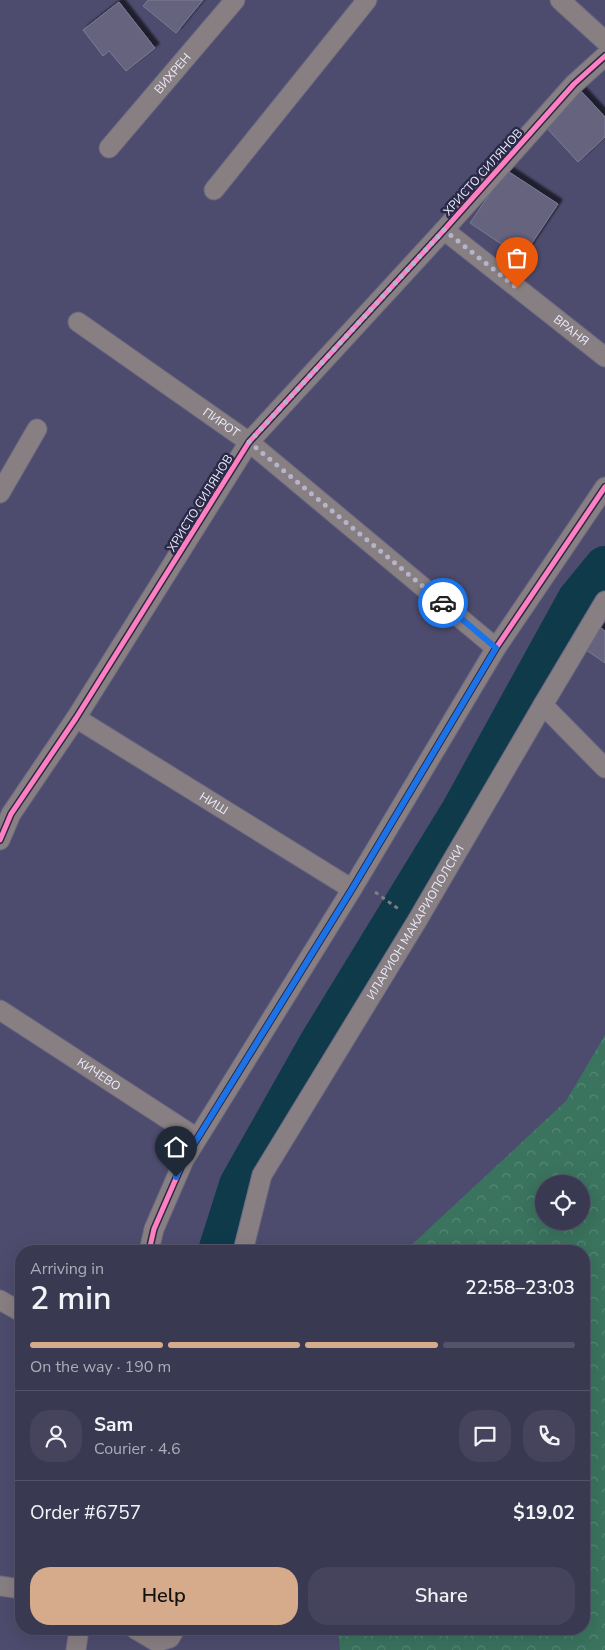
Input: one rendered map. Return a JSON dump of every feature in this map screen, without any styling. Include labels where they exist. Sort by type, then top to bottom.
[{"type":"street","name":"ВИХРЕН","points":[[109,148],[235,0]]},
{"type":"street","points":[[214,190],[367,0]]},
{"type":"street","points":[[560,0],[605,41]]},
{"type":"street","name":"ХРИСТО СИЛЯНОВ","points":[[0,840],[6,811],[76,718],[249,442],[444,230],[574,84],[605,56]]},
{"type":"street","name":"ВРАНЯ","points":[[444,230],[605,357]]},
{"type":"street","name":"ПИРОТ","points":[[78,322],[249,442],[496,648]]},
{"type":"street","points":[[0,493],[37,429]]},
{"type":"street","points":[[150,1245],[154,1229],[184,1160],[361,888],[496,648],[605,486]]},
{"type":"street","name":"ИЛАРИОН МАКАРИОПОЛСКИ","points":[[244,1245],[262,1175],[417,921],[605,601]]},
{"type":"street","points":[[543,705],[605,768]]},
{"type":"street","name":"НИШ","points":[[76,718],[361,888]]},
{"type":"street","name":"КИЧЕВО","points":[[0,1010],[198,1138]]},
{"type":"street","points":[[0,1300],[15,1309]]},
{"type":"street","points":[[0,1586],[15,1588]]},
{"type":"street","points":[[76,1650],[78,1635]]},
{"type":"street","points":[[145,1635],[157,1642],[170,1638],[172,1635]]},
{"type":"path","points":[[361,888],[404,913]]},
{"type":"green space","points":[[605,1035],[605,1650],[340,1650],[339,1635],[590,1635],[590,1245],[411,1245],[566,1101]]},
{"type":"building","points":[[148,0],[203,0],[176,33],[143,6]]},
{"type":"building","points":[[119,2],[155,48],[126,71],[109,51],[103,56],[83,30]]},
{"type":"building","points":[[581,91],[605,117],[605,137],[578,162],[544,125]]},
{"type":"building","points":[[506,170],[558,204],[522,258],[470,223]]},
{"type":"building","points":[[594,623],[605,631],[605,663],[579,645]]},
{"type":"waterway","points":[[221,1245],[240,1185],[319,1045],[462,811],[578,600],[605,567]]},
{"type":"cycle path","points":[[0,840],[11,814],[76,718],[249,442],[444,230],[574,84],[605,56]]},
{"type":"cycle path","points":[[150,1245],[154,1229],[184,1160],[352,889],[496,648],[605,487]]},
{"type":"way so far","points":[[443,603],[249,442],[444,230],[517,288]]},
{"type":"route","points":[[176,1177],[184,1160],[352,889],[496,648],[443,603]]}]
